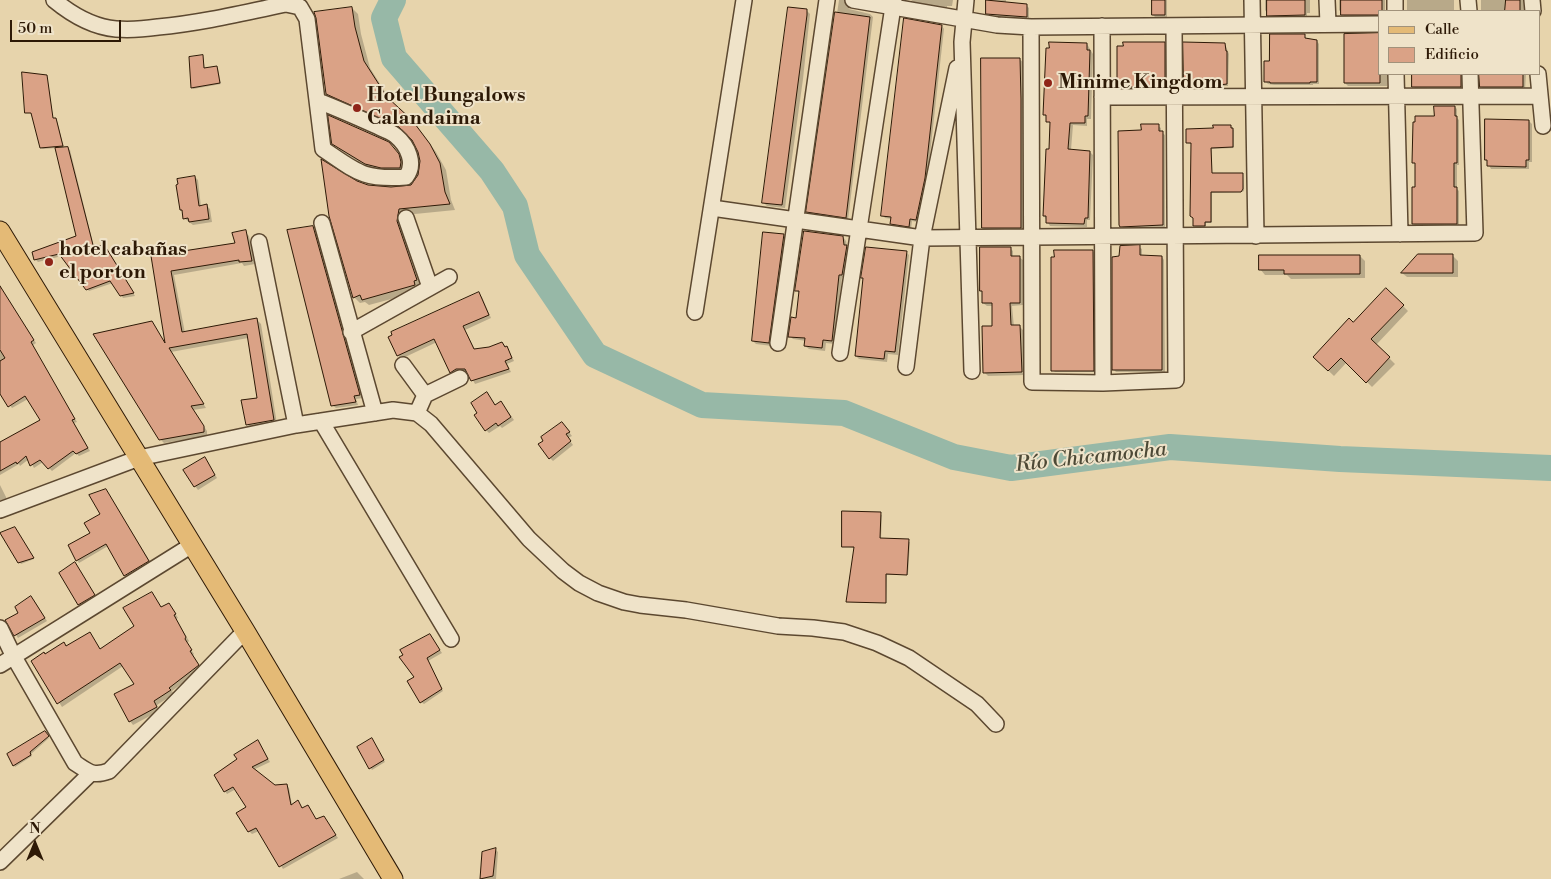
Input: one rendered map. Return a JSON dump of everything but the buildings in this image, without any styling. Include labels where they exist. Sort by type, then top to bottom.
[{"type":"main road","points":[[0,231],[245,631],[393,879]]},
{"type":"street","points":[[54,0],[64,9],[86,21],[115,29],[193,24],[286,4],[300,7],[307,18],[323,149],[354,171],[372,178],[406,177],[410,172],[411,160],[396,136],[358,117],[318,101]]},
{"type":"street","points":[[695,312],[744,0]]},
{"type":"street","points":[[778,343],[827,0]]},
{"type":"street","points":[[853,0],[893,3],[997,25],[1030,27],[1378,24]]},
{"type":"street","points":[[966,0],[962,42],[972,371]]},
{"type":"street","points":[[1252,0],[1256,236]]},
{"type":"street","points":[[1327,0],[1328,24]]},
{"type":"street","points":[[840,353],[893,3]]},
{"type":"street","points":[[1102,26],[1103,383]]},
{"type":"street","points":[[1030,27],[1032,382],[1103,383],[1176,380],[1174,26]]},
{"type":"street","points":[[906,367],[922,238],[962,42]]},
{"type":"street","points":[[1396,75],[1400,234]]},
{"type":"street","points":[[712,208],[922,238],[1476,233],[1470,75]]},
{"type":"street","points":[[1538,75],[1543,126]]},
{"type":"street","points":[[1102,97],[1540,96]]},
{"type":"street","points":[[406,218],[430,287]]},
{"type":"street","points":[[322,223],[375,413]]},
{"type":"street","points":[[259,242],[296,425]]},
{"type":"street","points":[[351,332],[449,276]]},
{"type":"street","points":[[404,365],[425,395]]},
{"type":"street","points":[[417,413],[425,395],[460,378]]},
{"type":"street","points":[[0,510],[139,458],[296,425],[393,410],[417,413],[431,424],[529,540],[563,571],[592,590],[624,602],[640,605],[686,610],[778,626],[844,632],[877,643],[909,658],[977,704],[996,724]]},
{"type":"street","points":[[322,421],[451,639]]},
{"type":"street","points":[[0,665],[192,545]]},
{"type":"street","points":[[0,628],[14,657],[75,764],[91,773],[100,774],[109,771],[245,631]]},
{"type":"street","points":[[0,862],[91,773]]},
{"type":"waterway","name":"Río Chicamocha","points":[[393,0],[384,18],[394,58],[492,171],[515,206],[527,255],[595,355],[702,405],[844,413],[954,457],[1011,468],[1170,447],[1340,459],[1551,468]]},
{"type":"place","name":"Minime Kingdom","points":[[1048,83]]},
{"type":"place","name":"Hotel Bungalows Calandaima","points":[[357,108]]},
{"type":"place","name":"hotel cabañas el porton","points":[[49,262]]}]
